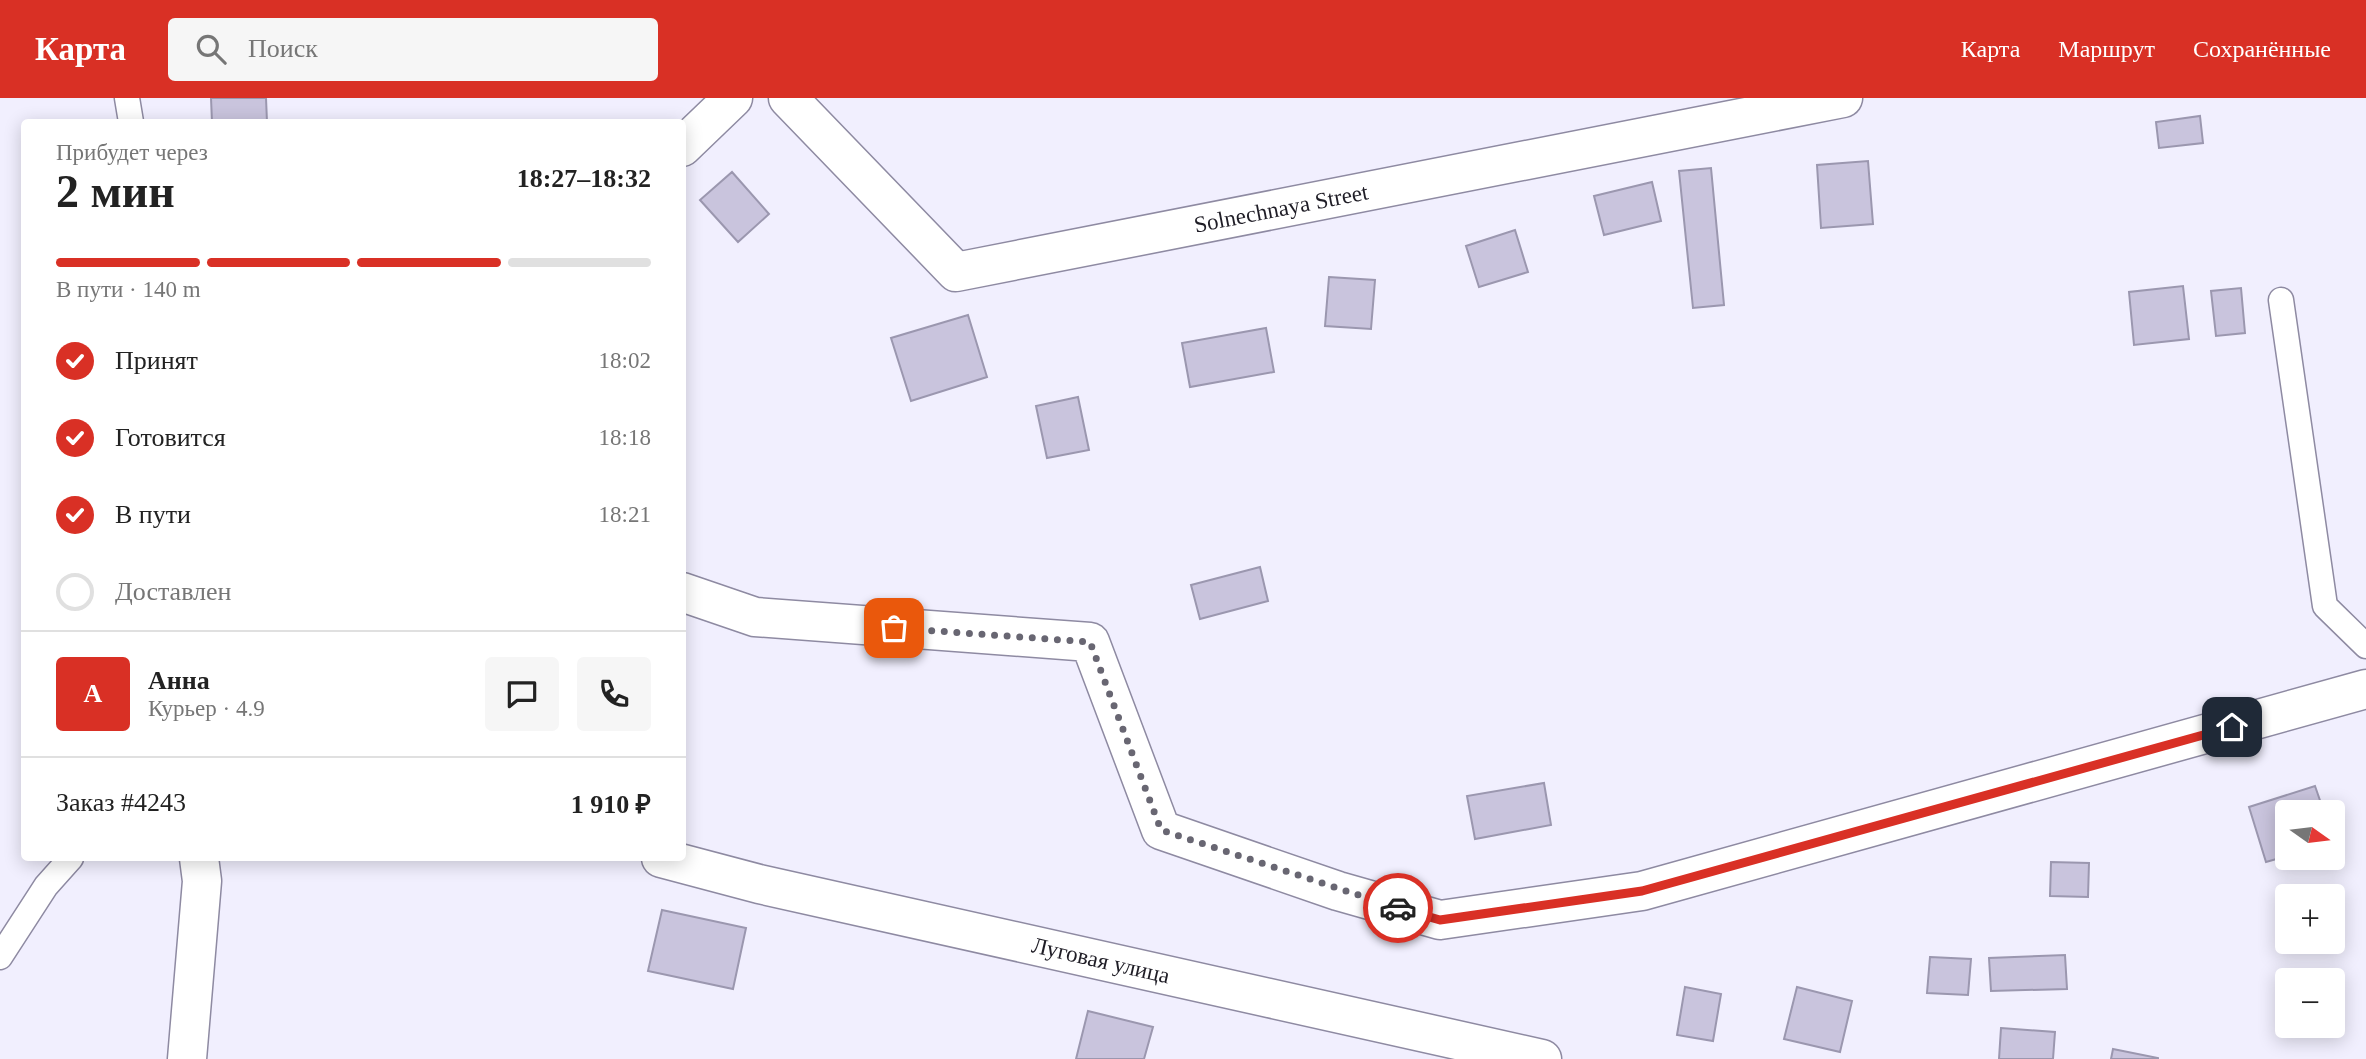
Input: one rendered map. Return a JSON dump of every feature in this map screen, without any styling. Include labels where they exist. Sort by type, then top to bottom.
[{"type":"street","points":[[686,143],[733,98]]},
{"type":"street","name":"Solnechnaya Street","points":[[788,98],[956,272],[1843,98]]},
{"type":"street","points":[[686,593],[755,617],[1090,642],[1161,830],[1338,891],[1440,920],[1642,891],[2366,689]]},
{"type":"street","points":[[187,1059],[202,881],[199,861]]},
{"type":"street","name":"Луговая улица","points":[[672,861],[759,884],[1542,1059]]},
{"type":"lane","points":[[127,98],[130,119]]},
{"type":"lane","points":[[2281,300],[2325,606],[2366,646]]},
{"type":"lane","points":[[0,957],[46,886],[68,861]]},
{"type":"building","points":[[211,98],[266,98],[267,119],[212,119]]},
{"type":"building","points":[[2200,116],[2203,143],[2159,148],[2156,122]]},
{"type":"building","points":[[1868,161],[1873,224],[1821,228],[1817,165]]},
{"type":"building","points":[[1711,168],[1724,305],[1693,308],[1679,171]]},
{"type":"building","points":[[732,172],[769,214],[738,242],[700,200]]},
{"type":"building","points":[[1652,182],[1661,221],[1604,235],[1594,196]]},
{"type":"building","points":[[1515,230],[1528,272],[1479,287],[1466,246]]},
{"type":"building","points":[[1329,277],[1375,280],[1371,329],[1325,326]]},
{"type":"building","points":[[2183,286],[2189,339],[2134,345],[2129,292]]},
{"type":"building","points":[[2241,288],[2245,333],[2216,336],[2211,291]]},
{"type":"building","points":[[968,315],[987,377],[911,401],[891,338]]},
{"type":"building","points":[[1266,328],[1274,372],[1190,387],[1182,343]]},
{"type":"building","points":[[1078,397],[1089,450],[1047,458],[1036,406]]},
{"type":"building","points":[[1260,567],[1268,601],[1200,619],[1191,585]]},
{"type":"building","points":[[1544,783],[1551,825],[1475,839],[1467,796]]},
{"type":"building","points":[[2315,786],[2320,800],[2275,800],[2275,859],[2266,862],[2249,807]]},
{"type":"building","points":[[2051,862],[2089,863],[2088,897],[2050,896]]},
{"type":"building","points":[[662,910],[746,928],[733,989],[648,971]]},
{"type":"building","points":[[2065,955],[2067,989],[1991,991],[1989,958]]},
{"type":"building","points":[[1930,957],[1971,959],[1968,995],[1927,993]]},
{"type":"building","points":[[1685,987],[1721,994],[1713,1041],[1677,1035]]},
{"type":"building","points":[[1797,987],[1852,1001],[1840,1052],[1784,1039]]},
{"type":"building","points":[[1088,1011],[1153,1027],[1144,1059],[1076,1059]]},
{"type":"building","points":[[2001,1028],[2055,1032],[2053,1059],[1999,1059]]},
{"type":"building","points":[[2113,1049],[2158,1058],[2158,1059],[2111,1059]]},
{"type":"way so far","points":[[894,628],[1090,642],[1161,830],[1338,891],[1398,908]]},
{"type":"route","points":[[1398,908],[1440,920],[1642,891],[2232,727]]}]
